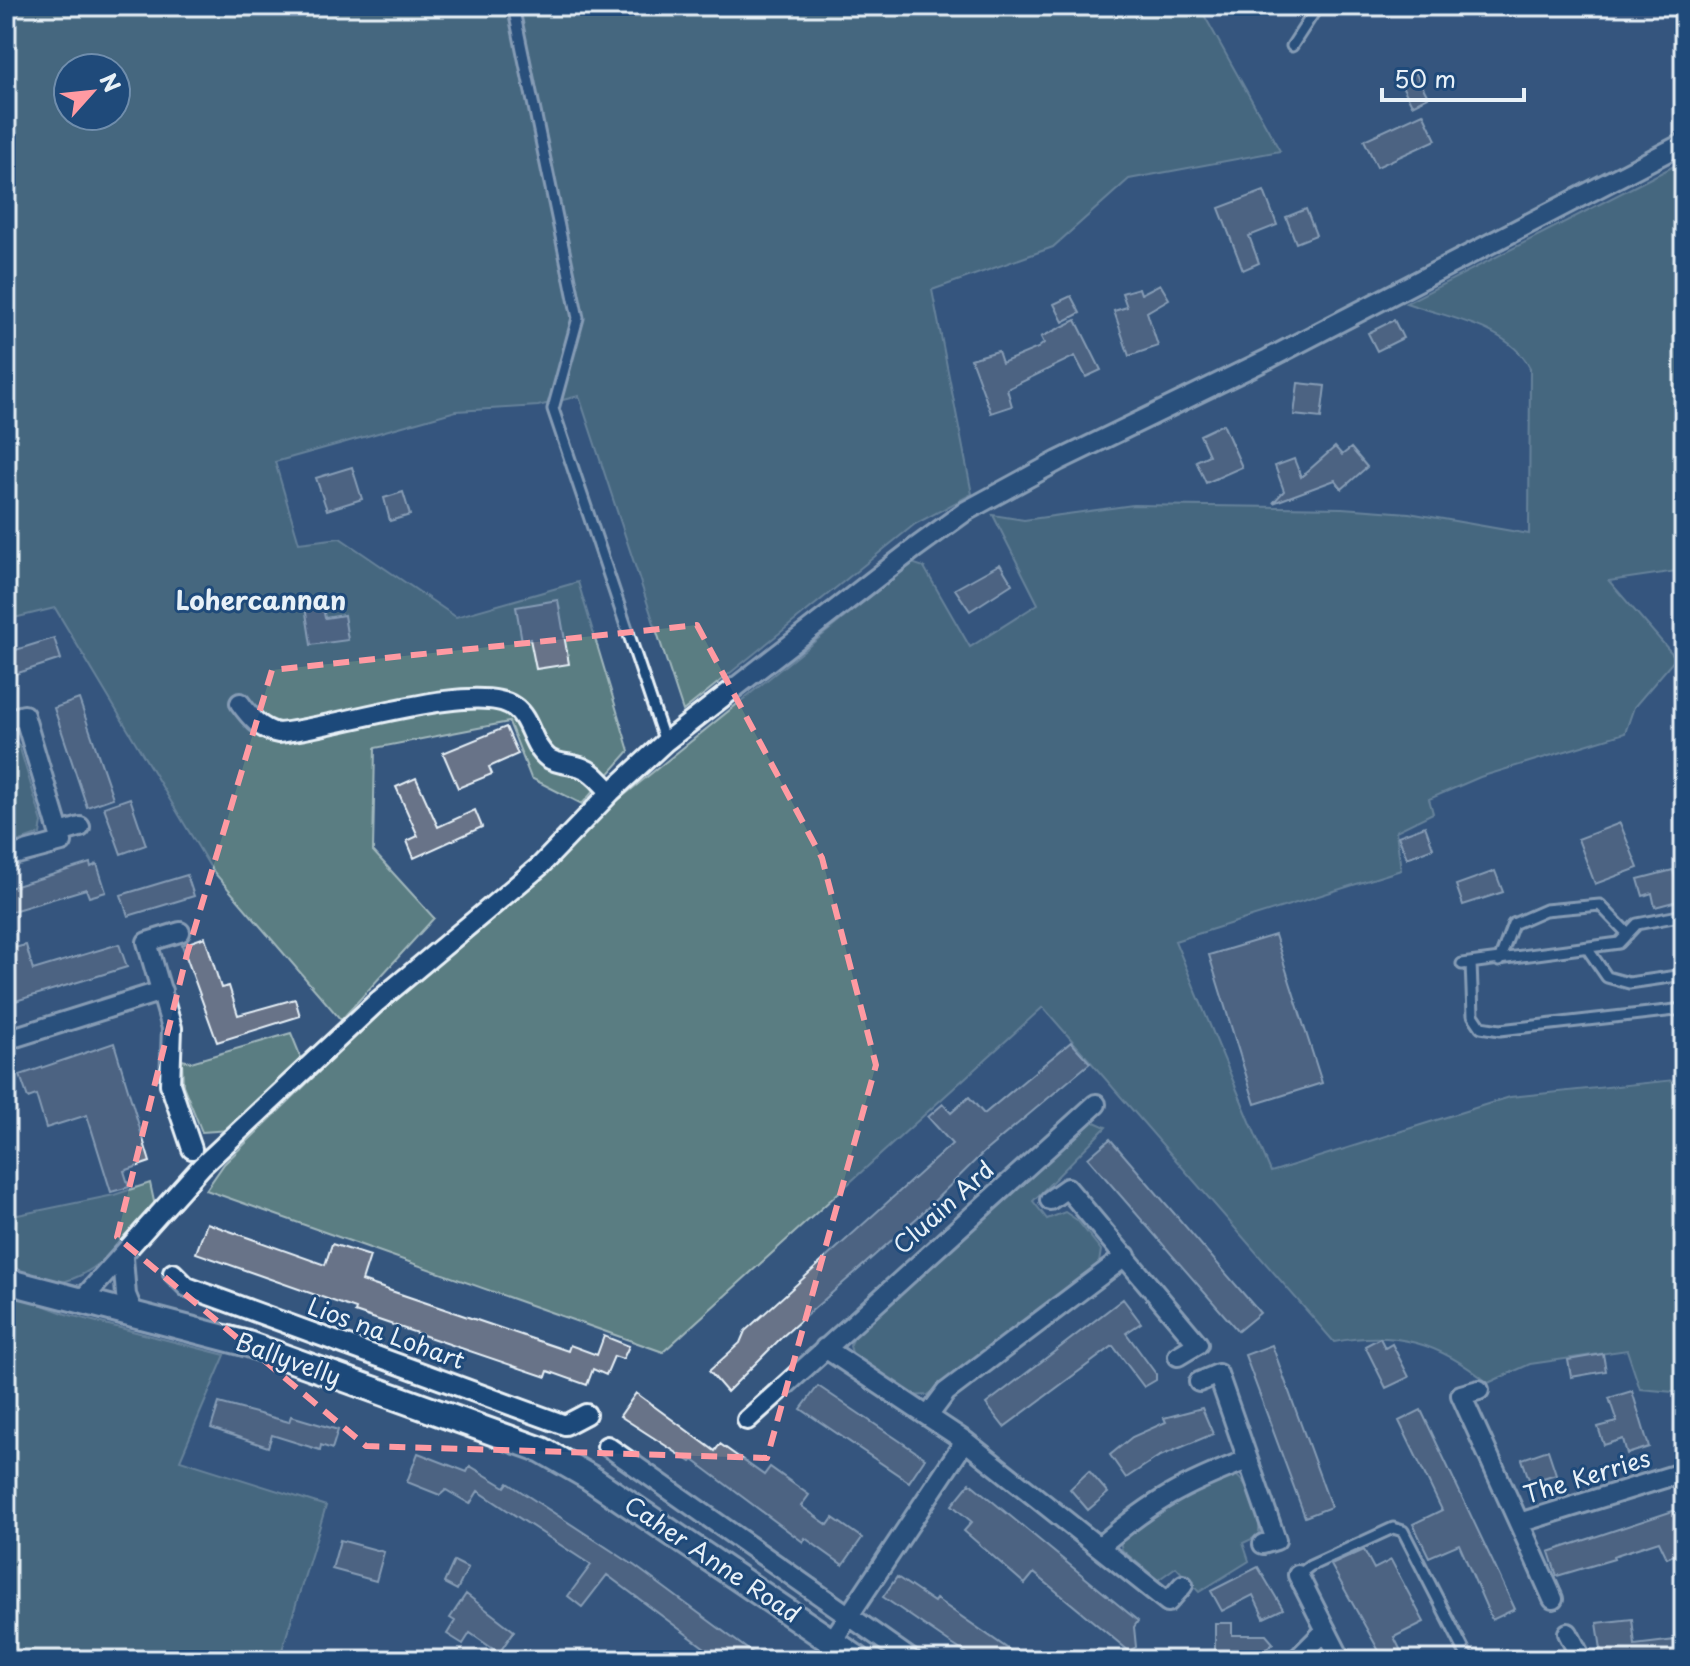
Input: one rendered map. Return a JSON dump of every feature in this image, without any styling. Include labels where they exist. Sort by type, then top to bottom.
[{"type":"street","points":[[80,1302],[101,1275],[123,1258],[223,1147],[377,1002],[540,866],[611,792],[665,742],[966,511],[1684,143]]},
{"type":"street","points":[[240,703],[269,732],[278,733],[422,704],[494,698],[513,706],[520,713],[544,755],[553,761],[587,769],[611,792]]},
{"type":"street","points":[[6,720],[24,715],[62,842],[6,857]]},
{"type":"street","points":[[60,833],[80,827]]},
{"type":"street","points":[[180,932],[147,942],[172,1028],[170,1084],[192,1149]]},
{"type":"street","points":[[6,1040],[162,991]]},
{"type":"street","name":"Cluain Ard","points":[[747,1420],[1096,1104]]},
{"type":"street","points":[[1050,1200],[1067,1188],[1198,1344],[1178,1356]]},
{"type":"street","points":[[928,1416],[946,1392],[1126,1256]]},
{"type":"street","points":[[123,1258],[126,1295],[133,1312]]},
{"type":"street","name":"Lios na Lohart","points":[[173,1273],[187,1287],[565,1425],[586,1414]]},
{"type":"street","name":"Ballyvelly","points":[[6,1281],[248,1344],[496,1433],[564,1461]]},
{"type":"street","points":[[825,1348],[965,1441],[1168,1602],[1183,1585]]},
{"type":"street","points":[[374,1391],[385,1359]]},
{"type":"street","points":[[1199,1382],[1218,1374],[1276,1540],[1263,1544]]},
{"type":"street","name":"The Kerries","points":[[1479,1390],[1461,1395],[1519,1523],[1684,1472]]},
{"type":"street","points":[[842,1652],[850,1614],[965,1441]]},
{"type":"street","points":[[607,1446],[912,1660]]},
{"type":"street","points":[[1100,1546],[1144,1508],[1196,1479],[1247,1460]]},
{"type":"street","name":"Caher Anne Road","points":[[564,1461],[842,1652]]},
{"type":"street","points":[[1519,1523],[1553,1599]]},
{"type":"street","points":[[1298,1575],[1341,1660]]},
{"type":"street","points":[[1296,1660],[1326,1630]]},
{"type":"street","points":[[1568,1633],[1582,1660]]},
{"type":"lane","points":[[513,6],[578,318],[553,409],[665,742]]},
{"type":"lane","points":[[1292,46],[1318,6]]},
{"type":"lane","points":[[1499,961],[1513,924],[1545,910],[1600,905],[1628,934]]},
{"type":"lane","points":[[1684,915],[1637,924],[1619,943],[1467,963],[1473,1015],[1481,1027],[1500,1030],[1684,1009]]},
{"type":"lane","points":[[1587,948],[1607,977],[1629,983],[1684,975]]},
{"type":"lane","points":[[1298,1575],[1310,1566],[1393,1528],[1403,1531],[1469,1660]]},
{"type":"highlighted area","points":[[697,625],[822,858],[876,1065],[767,1458],[366,1446],[117,1237],[187,954],[272,670]]},
{"type":"green space","points":[[6,6],[1199,6],[1280,151],[1129,179],[1053,247],[932,290],[972,494],[915,524],[683,711],[579,396],[538,406],[456,411],[275,462],[299,543],[340,538],[456,617],[578,582],[629,751],[582,804],[531,778],[509,722],[375,748],[373,851],[434,918],[341,1020],[212,870],[55,608],[6,620]]},
{"type":"green space","points":[[1684,161],[1684,570],[1609,581],[1676,658],[1634,707],[1625,733],[1480,777],[1429,799],[1433,813],[1396,831],[1401,870],[1175,941],[1271,1172],[1510,1097],[1684,1079],[1684,1393],[1640,1389],[1627,1350],[1530,1364],[1488,1383],[1452,1358],[1416,1343],[1377,1338],[1334,1342],[1043,1007],[663,1352],[206,1190],[224,1164],[419,975],[542,877],[591,822],[912,563],[924,567],[970,647],[1038,604],[993,515],[1024,520],[1133,505],[1342,508],[1409,513],[1529,534],[1530,368],[1508,342],[1493,333],[1406,303]]},
{"type":"green space","points":[[6,734],[19,745],[42,822],[40,834],[6,846]]},
{"type":"green space","points":[[291,1033],[302,1060],[230,1130],[202,1132],[183,1085],[182,1060],[191,1062]]},
{"type":"green space","points":[[1090,1120],[1106,1127],[1033,1201],[1047,1219],[1065,1212],[1077,1220],[1101,1250],[1099,1263],[928,1395],[909,1396],[855,1362],[850,1346],[857,1331]]},
{"type":"green space","points":[[150,1183],[155,1206],[119,1246],[92,1269],[59,1283],[41,1285],[6,1272],[6,1211],[18,1215],[114,1195]]},
{"type":"green space","points":[[6,1291],[66,1314],[225,1355],[180,1460],[326,1506],[279,1660],[6,1660]]},
{"type":"green space","points":[[1234,1474],[1249,1493],[1258,1521],[1258,1536],[1243,1543],[1249,1561],[1199,1592],[1176,1567],[1158,1580],[1122,1550],[1120,1541],[1124,1536],[1179,1496]]},
{"type":"building","points":[[1415,72],[1428,97],[1412,105],[1399,80]]},
{"type":"building","points":[[1423,113],[1436,140],[1377,167],[1364,140]]},
{"type":"building","points":[[1264,191],[1277,225],[1249,236],[1259,263],[1243,270],[1219,208]]},
{"type":"building","points":[[1306,209],[1316,235],[1296,243],[1286,217]]},
{"type":"building","points":[[1160,284],[1169,299],[1147,312],[1158,346],[1129,356],[1114,311],[1127,307],[1122,293],[1139,288],[1141,294]]},
{"type":"building","points":[[1071,296],[1080,313],[1063,322],[1054,304]]},
{"type":"building","points":[[1076,320],[1101,370],[1086,377],[1075,356],[1007,389],[1012,406],[991,413],[971,359],[998,351],[1002,363],[1038,348],[1044,343],[1041,337]]},
{"type":"building","points":[[1394,320],[1403,338],[1377,351],[1368,333]]},
{"type":"building","points":[[1298,383],[1325,386],[1321,418],[1294,415]]},
{"type":"building","points":[[1223,424],[1242,467],[1206,483],[1196,461],[1209,455],[1200,435]]},
{"type":"building","points":[[1335,447],[1342,455],[1351,448],[1367,467],[1342,489],[1335,480],[1273,503],[1284,491],[1275,466],[1294,459],[1301,477]]},
{"type":"building","points":[[352,467],[362,499],[327,510],[316,478]]},
{"type":"building","points":[[403,492],[410,515],[390,521],[384,498]]},
{"type":"building","points":[[1000,564],[1012,584],[970,611],[955,589]]},
{"type":"building","points":[[321,598],[325,618],[344,615],[348,640],[311,645],[304,600]]},
{"type":"building","points":[[558,600],[569,664],[536,669],[530,639],[522,641],[516,607]]},
{"type":"building","points":[[54,638],[61,659],[12,675],[6,653]]},
{"type":"building","points":[[79,699],[113,798],[87,807],[54,708]]},
{"type":"building","points":[[506,727],[518,754],[489,767],[492,774],[458,788],[443,753]]},
{"type":"building","points":[[416,778],[438,827],[475,810],[482,827],[414,858],[407,841],[418,836],[396,787]]},
{"type":"building","points":[[130,798],[146,845],[121,854],[104,807]]},
{"type":"building","points":[[1620,823],[1638,868],[1595,884],[1578,839]]},
{"type":"building","points":[[1425,826],[1433,848],[1407,858],[1398,836]]},
{"type":"building","points":[[90,863],[91,867],[97,864],[106,892],[89,897],[86,889],[6,913],[6,889]]},
{"type":"building","points":[[1673,870],[1681,900],[1655,907],[1652,893],[1643,896],[1638,879]]},
{"type":"building","points":[[1495,871],[1503,892],[1463,905],[1456,885]]},
{"type":"building","points":[[187,875],[194,896],[128,916],[121,895]]},
{"type":"building","points":[[1275,935],[1322,1083],[1255,1104],[1209,955]]},
{"type":"building","points":[[205,937],[221,988],[229,986],[238,1015],[295,999],[300,1016],[217,1042],[182,945]]},
{"type":"building","points":[[119,944],[127,967],[9,1003],[6,979],[10,978],[6,963],[14,961],[10,949],[26,945],[33,970]]},
{"type":"building","points":[[1071,1042],[1090,1063],[984,1152],[918,1217],[783,1336],[727,1392],[709,1371],[740,1343],[745,1331],[952,1144],[928,1117],[943,1104],[951,1113],[969,1097],[984,1114]]},
{"type":"building","points":[[114,1043],[150,1162],[124,1171],[129,1187],[111,1192],[87,1115],[46,1128],[36,1095],[28,1098],[20,1075]]},
{"type":"building","points":[[1110,1139],[1260,1313],[1238,1331],[1088,1158]]},
{"type":"building","points":[[207,1223],[325,1265],[332,1244],[370,1256],[362,1281],[568,1351],[570,1345],[597,1355],[604,1336],[629,1346],[623,1359],[614,1356],[606,1375],[593,1369],[587,1385],[548,1371],[546,1377],[355,1312],[356,1309],[196,1253]]},
{"type":"building","points":[[1123,1299],[1141,1323],[1126,1333],[1156,1374],[1156,1380],[1144,1387],[1113,1346],[1004,1427],[986,1404]]},
{"type":"building","points":[[1380,1338],[1385,1348],[1392,1344],[1409,1377],[1386,1388],[1365,1346]]},
{"type":"building","points":[[1272,1345],[1331,1507],[1305,1517],[1245,1355]]},
{"type":"building","points":[[1603,1354],[1606,1371],[1571,1377],[1568,1360]]},
{"type":"building","points":[[818,1386],[925,1458],[909,1482],[801,1409]]},
{"type":"building","points":[[1632,1391],[1649,1447],[1627,1454],[1623,1439],[1604,1445],[1598,1427],[1617,1422],[1609,1398]]},
{"type":"building","points":[[636,1393],[715,1451],[720,1444],[764,1475],[770,1467],[809,1495],[801,1506],[828,1525],[833,1518],[862,1538],[843,1565],[805,1538],[803,1542],[693,1460],[691,1462],[620,1416]]},
{"type":"building","points":[[219,1403],[289,1422],[291,1416],[338,1430],[332,1449],[321,1445],[320,1450],[272,1435],[268,1447],[211,1428]]},
{"type":"building","points":[[1202,1408],[1213,1434],[1158,1457],[1126,1478],[1110,1455],[1132,1437],[1166,1422],[1164,1418]]},
{"type":"building","points":[[1421,1410],[1515,1609],[1492,1620],[1459,1544],[1429,1557],[1413,1524],[1442,1510],[1399,1421]]},
{"type":"building","points":[[1548,1450],[1556,1474],[1530,1482],[1522,1459]]},
{"type":"building","points":[[418,1453],[467,1472],[470,1466],[505,1487],[508,1483],[635,1566],[762,1660],[721,1660],[607,1575],[582,1607],[568,1596],[591,1565],[478,1491],[470,1504],[446,1490],[440,1495],[407,1482]]},
{"type":"building","points":[[1089,1471],[1108,1493],[1088,1510],[1070,1489]]},
{"type":"building","points":[[970,1483],[1138,1621],[1134,1627],[1136,1647],[1129,1651],[1034,1573],[1025,1584],[964,1531],[972,1522],[952,1505]]},
{"type":"building","points":[[1676,1510],[1684,1530],[1684,1551],[1667,1558],[1659,1541],[1613,1556],[1614,1559],[1557,1576],[1549,1552]]},
{"type":"building","points":[[340,1540],[384,1552],[376,1581],[332,1569]]},
{"type":"building","points":[[1364,1550],[1374,1569],[1391,1560],[1424,1622],[1394,1637],[1401,1651],[1384,1660],[1331,1565]]},
{"type":"building","points":[[454,1561],[468,1568],[457,1590],[444,1583]]},
{"type":"building","points":[[1258,1567],[1283,1609],[1264,1618],[1253,1595],[1222,1611],[1211,1591]]},
{"type":"building","points":[[897,1577],[934,1602],[936,1599],[1024,1660],[977,1660],[950,1643],[883,1597]]},
{"type":"building","points":[[466,1594],[514,1631],[499,1653],[470,1633],[463,1644],[447,1634],[455,1621],[450,1618]]},
{"type":"building","points":[[1632,1619],[1635,1645],[1684,1639],[1684,1660],[1595,1660],[1595,1650],[1601,1649],[1597,1623]]},
{"type":"building","points":[[1215,1623],[1232,1623],[1232,1635],[1266,1635],[1273,1643],[1255,1657],[1215,1657]]},
{"type":"district","name":"Lohercannan","points":[[261,601]]}]
